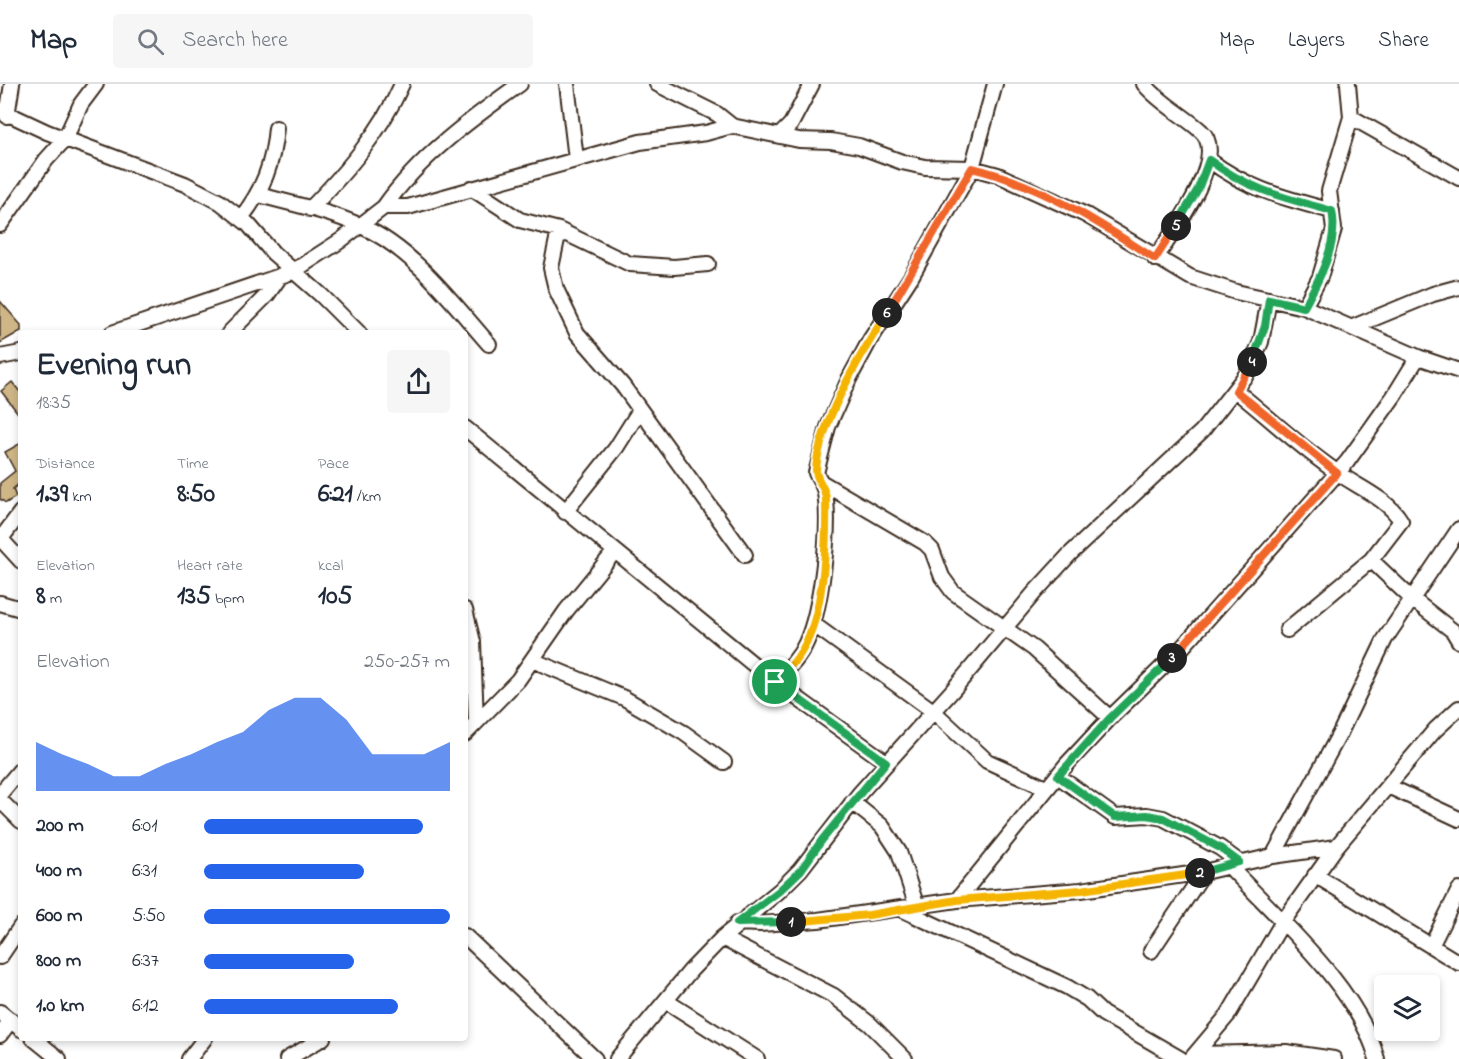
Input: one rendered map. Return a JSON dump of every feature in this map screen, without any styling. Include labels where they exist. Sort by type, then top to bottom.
[{"type":"street","points":[[12,84],[4,113],[65,139],[185,184],[220,202],[241,218],[287,273],[321,295],[355,330]]},
{"type":"street","points":[[0,225],[46,160],[65,139],[81,104],[96,84]]},
{"type":"street","points":[[310,209],[368,142],[394,102],[402,84]]},
{"type":"street","points":[[121,330],[287,273],[360,226],[384,207],[400,185],[429,157],[459,130],[520,84]]},
{"type":"street","points":[[567,84],[576,159]]},
{"type":"street","points":[[657,84],[703,106],[732,126],[779,136],[859,146],[902,162],[925,167],[972,168],[998,175],[1062,202],[1108,228],[1155,259],[1190,277],[1304,307],[1418,357],[1459,371]]},
{"type":"street","points":[[779,136],[791,124],[812,84]]},
{"type":"street","points":[[775,682],[795,662],[813,624],[819,595],[826,513],[825,490],[816,473],[820,450],[849,379],[972,168],[995,84]]},
{"type":"street","points":[[1144,84],[1156,98],[1203,132],[1209,144],[1209,160],[1182,218],[1155,259]]},
{"type":"street","points":[[1304,307],[1320,277],[1334,229],[1329,191],[1351,117],[1348,84]]},
{"type":"street","points":[[1351,117],[1459,178]]},
{"type":"street","points":[[384,207],[408,207],[640,142],[706,133],[732,126]]},
{"type":"street","points":[[241,218],[259,195],[274,151],[276,128]]},
{"type":"street","points":[[1209,160],[1243,183],[1259,190],[1332,211]]},
{"type":"street","points":[[471,188],[520,220],[559,230],[630,264],[674,267],[708,264]]},
{"type":"street","points":[[259,195],[360,226],[392,244],[444,292],[489,344]]},
{"type":"street","points":[[559,230],[550,268],[564,308],[584,342],[623,386],[745,555]]},
{"type":"street","points":[[232,330],[287,273]]},
{"type":"street","points":[[1353,327],[1433,294],[1459,287]]},
{"type":"street","points":[[617,1059],[722,938],[801,870],[852,802],[886,762],[1070,554],[1202,431],[1236,391],[1261,342],[1269,299]]},
{"type":"street","points":[[0,357],[18,354]]},
{"type":"street","points":[[957,900],[1020,825],[1046,788],[1110,718],[1179,651],[1337,473],[1370,432],[1418,357]]},
{"type":"street","points":[[1236,391],[1337,473],[1398,514],[1401,521],[1371,560],[1287,630]]},
{"type":"street","points":[[566,512],[616,448],[640,410]]},
{"type":"street","points":[[468,430],[775,682],[886,762]]},
{"type":"street","points":[[820,480],[925,543],[932,550],[942,577],[953,592],[1034,649],[1110,718]]},
{"type":"street","points":[[18,516],[0,539],[18,558]]},
{"type":"street","points":[[1273,856],[1340,733],[1385,639],[1459,529]]},
{"type":"street","points":[[468,731],[505,694],[566,611],[615,551]]},
{"type":"street","points":[[1371,560],[1411,598],[1444,622],[1459,641]]},
{"type":"street","points":[[0,603],[18,608]]},
{"type":"street","points":[[468,622],[473,642],[476,722]]},
{"type":"street","points":[[813,624],[933,711],[987,761],[1046,788]]},
{"type":"street","points":[[532,660],[624,698],[684,733],[724,762]]},
{"type":"street","points":[[1194,1057],[1228,1016],[1282,923],[1336,847],[1435,730],[1459,708]]},
{"type":"street","points":[[0,794],[18,773]]},
{"type":"street","points":[[1058,776],[1115,817],[1147,815],[1163,818],[1220,848],[1356,1009],[1366,1025],[1377,1059]]},
{"type":"street","points":[[1388,786],[1459,819]]},
{"type":"street","points":[[0,800],[18,818]]},
{"type":"street","points":[[852,802],[882,826],[898,852],[917,907]]},
{"type":"street","points":[[737,923],[760,924],[819,920],[957,900],[1081,890],[1204,872],[1273,856],[1336,847]]},
{"type":"street","points":[[1151,951],[1204,872]]},
{"type":"street","points":[[1315,875],[1432,944],[1459,963]]},
{"type":"street","points":[[1432,944],[1459,890]]},
{"type":"street","points":[[901,909],[1067,987],[1087,999],[1103,1014],[1181,1059]]},
{"type":"street","points":[[0,957],[18,930]]},
{"type":"street","points":[[722,938],[834,996],[870,1024],[905,1059]]},
{"type":"street","points":[[468,939],[595,1059]]},
{"type":"street","points":[[666,1001],[757,1059]]},
{"type":"street","points":[[0,1035],[11,1020]]},
{"type":"street","points":[[37,1041],[59,1059]]},
{"type":"street","points":[[189,1059],[203,1041]]},
{"type":"street","points":[[287,1059],[318,1041]]},
{"type":"street","points":[[1194,1057],[1286,1052],[1334,1059]]},
{"type":"building","points":[[0,301],[21,325],[21,330],[0,343]]},
{"type":"building","points":[[12,382],[18,389],[18,413],[1,391]]},
{"type":"building","points":[[18,445],[18,485],[13,489],[16,497],[6,503],[0,499],[0,483],[15,471],[5,452]]},
{"type":"route","points":[[1209,160],[1243,183],[1267,194],[1332,211],[1334,229],[1320,277],[1313,291],[1304,307],[1269,299],[1261,342],[1236,391],[1337,473],[1179,651],[1110,718],[1058,776],[1115,817],[1147,815],[1163,818],[1220,848],[1239,862],[1204,872],[1081,890],[957,900],[869,915],[819,920],[760,924],[737,923],[779,891],[801,870],[822,840],[886,762],[775,682],[795,662],[806,644],[813,624],[824,553],[826,513],[825,490],[816,473],[820,450],[828,427],[849,379],[870,340],[911,277],[972,168],[998,175],[1062,202],[1108,228],[1155,259],[1198,189],[1209,160]]}]
